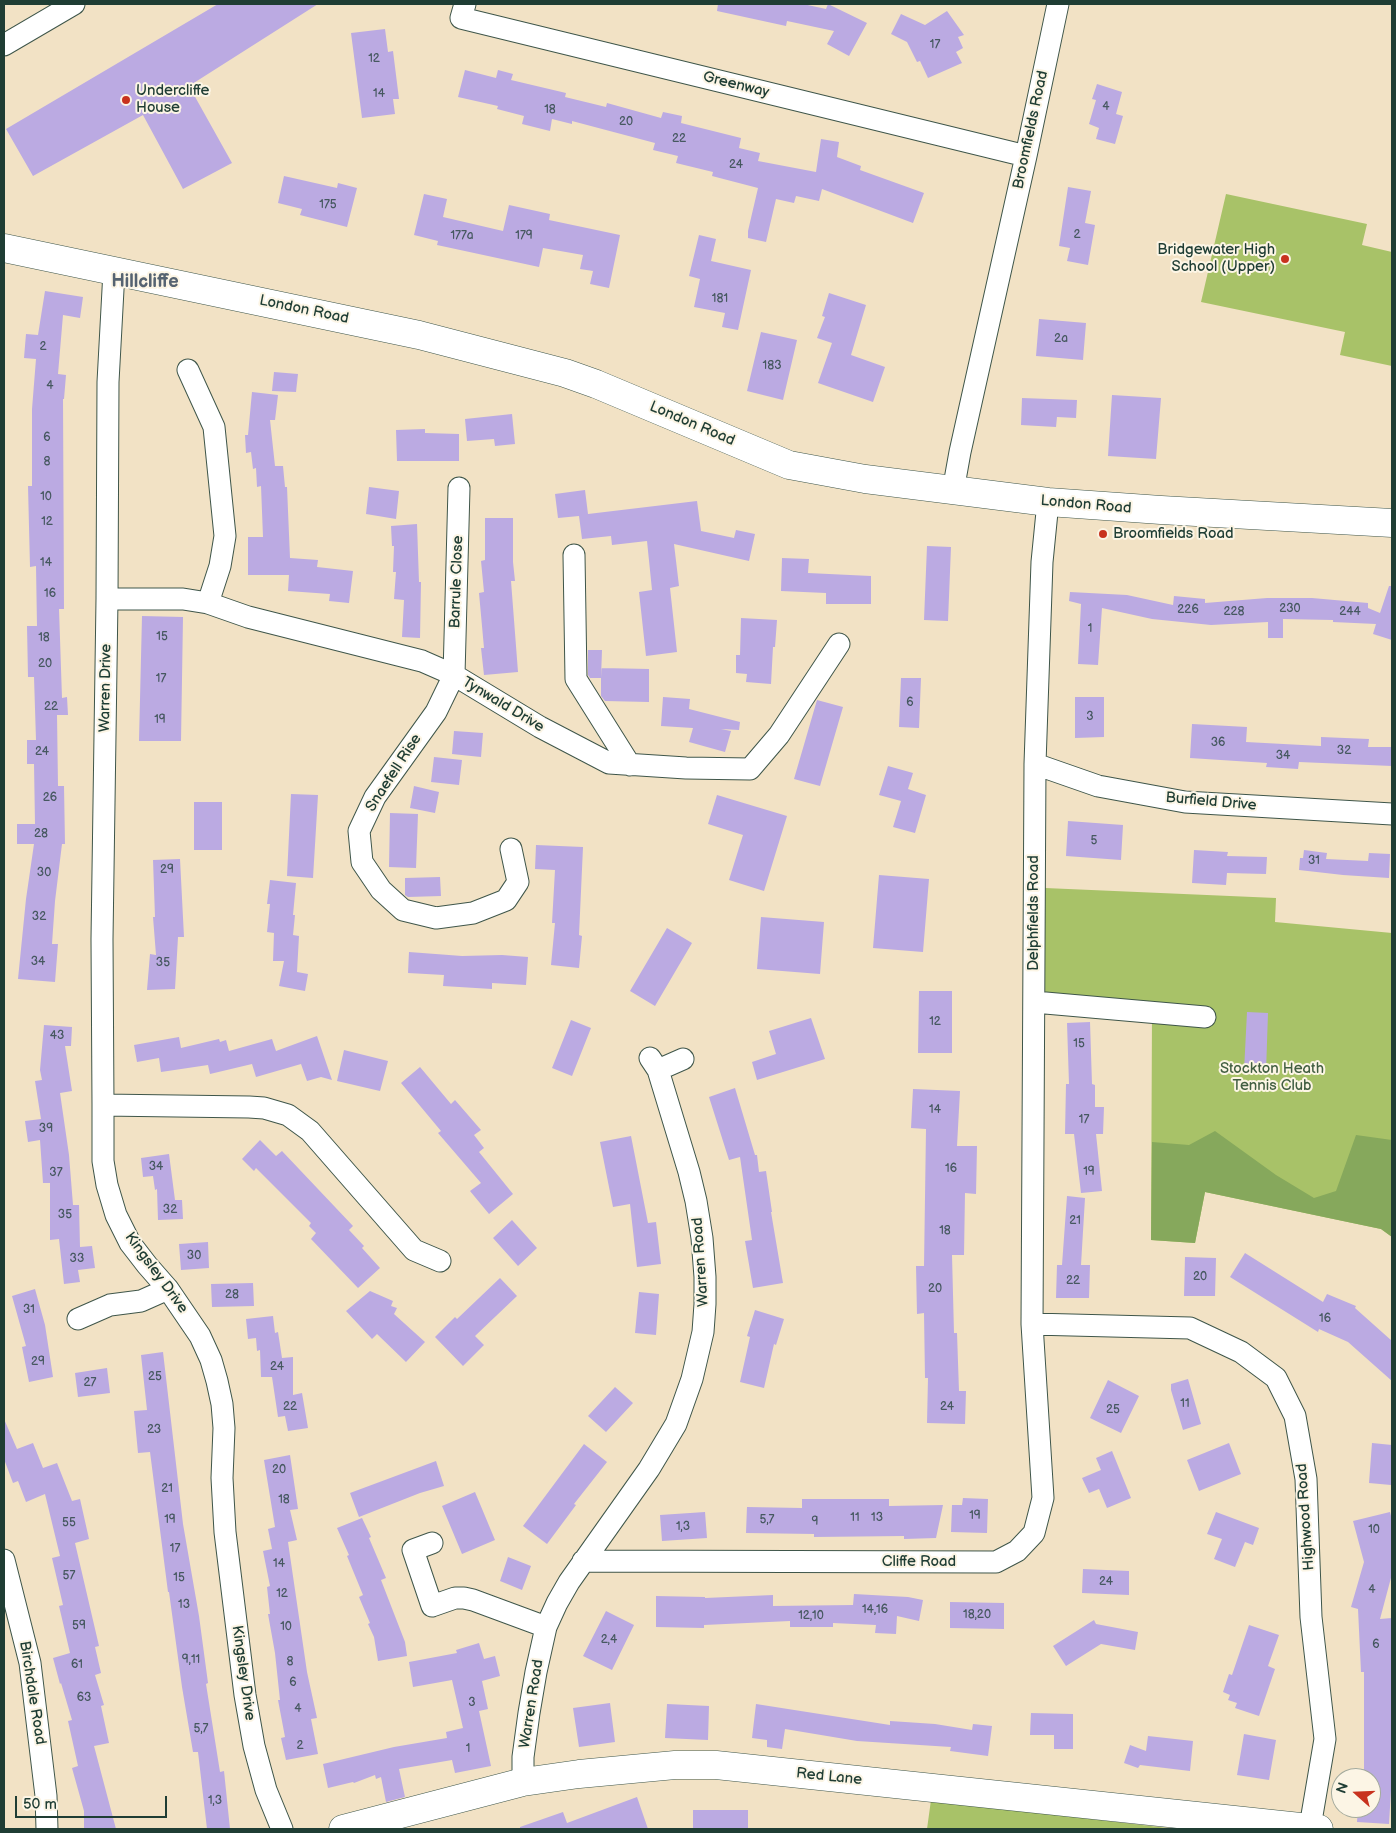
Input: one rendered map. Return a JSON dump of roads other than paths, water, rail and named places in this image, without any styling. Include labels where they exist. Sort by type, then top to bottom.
[{"type":"main road","name":"London Road","points":[[4,248],[419,335],[565,373],[596,384],[790,465],[865,479],[1048,502],[1392,523]]},
{"type":"main road","name":"Red Lane","points":[[343,1829],[376,1825],[523,1782],[579,1774],[675,1765],[716,1765],[1315,1828]]},
{"type":"street","points":[[4,45],[74,4]]},
{"type":"street","name":"Greenway","points":[[465,4],[461,18],[1026,156]]},
{"type":"street","name":"Broomfields Road","points":[[953,491],[1058,4]]},
{"type":"street","name":"Warren Drive","points":[[103,1105],[102,939],[108,382],[114,271]]},
{"type":"street","points":[[188,370],[214,427],[225,536],[220,566],[208,603]]},
{"type":"street","name":"Barrule Close","points":[[454,675],[461,488]]},
{"type":"street","name":"Delphfields Road","points":[[1032,1324],[1035,764],[1042,562],[1048,502]]},
{"type":"street","points":[[574,555],[576,679],[630,765]]},
{"type":"street","name":"Tynwald Drive","points":[[107,599],[183,599],[208,603],[248,617],[422,661],[454,675],[540,727],[609,764],[750,769],[779,735],[839,644]]},
{"type":"street","name":"Snaefell Rise","points":[[454,675],[436,712],[374,797],[359,831],[362,862],[382,890],[403,910],[436,918],[473,913],[506,900],[518,882],[511,849]]},
{"type":"street","name":"Burfield Drive","points":[[1035,764],[1098,786],[1185,802],[1392,814]]},
{"type":"street","points":[[1034,1002],[1206,1017]]},
{"type":"street","name":"Warren Road","points":[[523,1782],[523,1757],[529,1713],[546,1627],[557,1603],[583,1561],[649,1469],[676,1424],[692,1379],[702,1332],[705,1304],[702,1238],[689,1172],[654,1064],[683,1059]]},
{"type":"street","points":[[103,1105],[249,1107],[264,1108],[288,1115],[310,1131],[414,1250],[440,1261]]},
{"type":"street","name":"Kingsley Drive","points":[[103,1105],[103,1161],[107,1185],[116,1214],[130,1243],[168,1289],[200,1336],[211,1360],[222,1404],[224,1428],[222,1478],[225,1532],[245,1694],[254,1746],[264,1781],[282,1829]]},
{"type":"street","points":[[78,1319],[110,1304],[141,1301],[168,1289]]},
{"type":"street","name":"Cliffe Road","points":[[583,1561],[996,1562],[1017,1551],[1034,1533],[1043,1498],[1032,1324]]},
{"type":"street","name":"Highwood Road","points":[[1032,1324],[1190,1328],[1241,1352],[1276,1378],[1295,1416],[1306,1479],[1311,1617],[1325,1739],[1315,1828]]},
{"type":"street","points":[[432,1542],[413,1550],[432,1606],[455,1598],[464,1598],[546,1627]]},
{"type":"street","name":"Birchdale Road","points":[[4,1560],[30,1663],[46,1796],[47,1829]]},
{"type":"place","name":"Undercliffe House","points":[[126,100]]},
{"type":"place","name":"Bridgewater High School (Upper)","points":[[1285,259]]},
{"type":"place","name":"Broomfields Road","points":[[1103,534]]},
{"type":"district","name":"Hillcliffe","points":[[145,282]]},
{"type":"park label","name":"Stockton Heath Tennis Club","points":[[1272,1078]]}]
